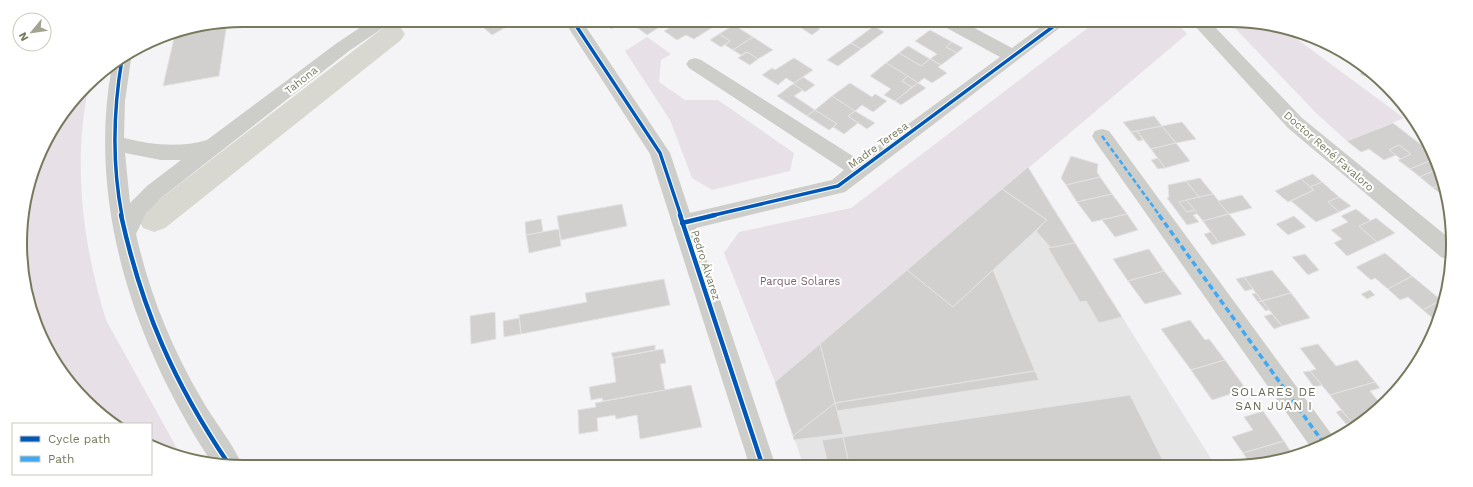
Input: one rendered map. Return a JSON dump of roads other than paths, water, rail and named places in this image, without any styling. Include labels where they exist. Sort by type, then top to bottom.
[{"type":"street","name":"Tahona","points":[[125,235],[131,220],[144,202],[343,47],[372,27]]},
{"type":"street","name":"Pedro Álvarez","points":[[577,27],[660,154],[761,460]]},
{"type":"street","points":[[959,27],[1013,56]]},
{"type":"street","name":"Madre Teresa","points":[[682,223],[838,186],[1053,27]]},
{"type":"street","name":"Doctor René Favaloro","points":[[1205,27],[1295,123],[1446,249]]},
{"type":"street","points":[[121,64],[116,107],[114,142],[118,198],[125,235],[142,293],[164,355],[198,418],[226,460]]},
{"type":"street","points":[[695,64],[859,170]]},
{"type":"street","points":[[1102,136],[1320,440]]},
{"type":"street","name":"Tahona","points":[[114,142],[153,152],[170,154],[202,150],[222,142]]},
{"type":"waterway","points":[[154,220],[392,34]]},
{"type":"district","name":"SOLARES DE SAN JUAN I","points":[[1274,399]]},
{"type":"park label","name":"Parque Solares","points":[[800,281]]}]
